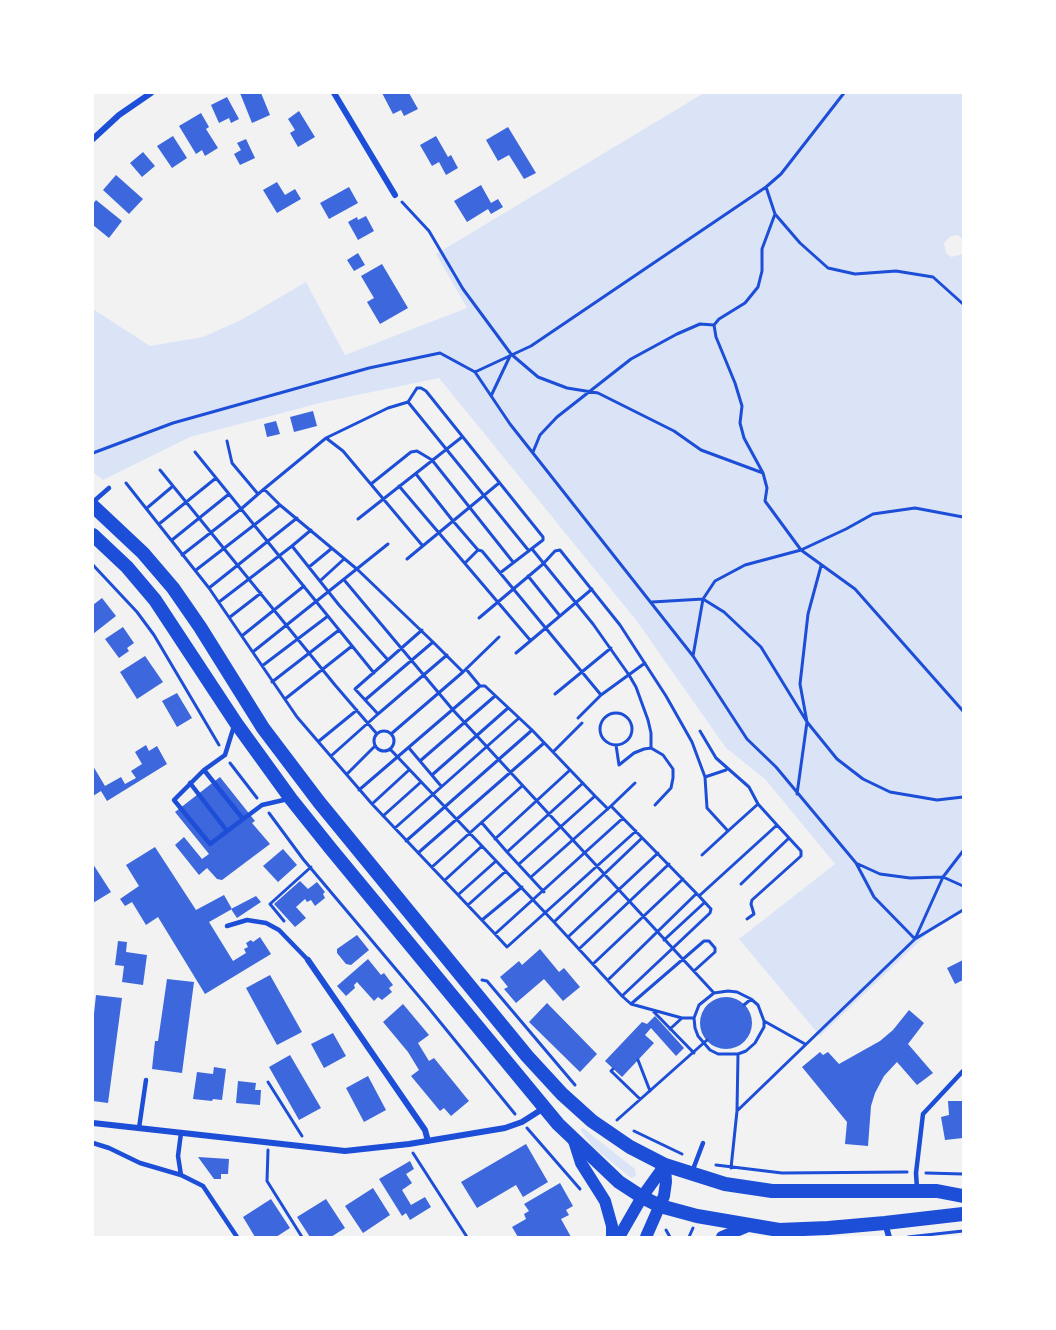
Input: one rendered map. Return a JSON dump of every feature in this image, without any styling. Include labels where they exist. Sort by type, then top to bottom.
[{"type":"main road","points":[[93,504],[143,553],[173,588],[263,728],[296,773],[458,972],[527,1056],[562,1094],[608,1132],[630,1147],[665,1165],[725,1184],[772,1191],[937,1191],[963,1196]]},
{"type":"main road","points":[[93,535],[127,567],[155,600],[236,723],[291,799],[544,1108],[574,1141],[619,1182],[660,1206],[696,1216],[779,1230],[828,1233],[887,1230],[963,1214]]},
{"type":"main road","points":[[574,1141],[581,1163],[605,1201],[612,1226],[612,1237]]},
{"type":"main road","points":[[619,1237],[642,1197],[665,1165]]},
{"type":"main road","points":[[646,1237],[660,1206],[666,1182],[665,1165]]},
{"type":"main road","points":[[722,1237],[748,1226]]},
{"type":"street","points":[[93,139],[119,115],[151,93]]},
{"type":"street","points":[[334,93],[395,195]]},
{"type":"street","points":[[308,960],[425,1130],[428,1141]]},
{"type":"street","points":[[93,1123],[345,1151],[409,1144],[505,1128],[522,1122],[544,1108]]},
{"type":"lane","points":[[93,504],[109,488]]},
{"type":"lane","points":[[236,723],[225,755],[204,770],[174,800],[210,844],[262,805],[291,799]]},
{"type":"lane","points":[[204,770],[243,819]]},
{"type":"lane","points":[[190,783],[227,831]]},
{"type":"lane","points":[[227,926],[247,920],[266,923],[279,930],[308,960]]},
{"type":"lane","points":[[917,1191],[916,1173],[923,1114],[963,1071]]},
{"type":"lane","points":[[139,1128],[146,1080]]},
{"type":"lane","points":[[181,1133],[178,1156],[181,1175]]},
{"type":"lane","points":[[93,1143],[140,1163],[181,1175],[203,1186],[237,1237]]},
{"type":"lane","points":[[691,1175],[703,1143]]},
{"type":"path","points":[[475,372],[531,346],[766,187],[781,174],[844,93]]},
{"type":"path","points":[[766,187],[775,214],[800,243],[828,268],[855,274],[896,271],[933,277],[963,304]]},
{"type":"path","points":[[395,195],[429,231],[463,289],[511,354],[538,377],[567,388],[598,393],[674,431],[701,450],[763,473]]},
{"type":"path","points":[[775,214],[762,249],[762,271],[758,287],[745,303],[719,319],[714,325],[716,337],[742,406],[740,423],[744,438],[763,473],[767,488],[765,501],[801,550],[855,589],[963,711]]},
{"type":"path","points":[[532,453],[540,435],[551,423],[631,359],[700,324],[714,325]]},
{"type":"path","points":[[93,453],[173,423],[369,368],[440,353],[475,372],[532,453],[693,656],[747,739],[776,767],[856,863],[874,897],[915,939]]},
{"type":"path","points":[[490,396],[511,354]]},
{"type":"path","points":[[182,555],[212,533],[326,438],[379,412],[408,402],[413,392],[421,387],[543,537],[543,540],[500,573]]},
{"type":"path","points":[[408,402],[611,648],[636,687],[648,720],[651,748]]},
{"type":"path","points":[[358,519],[462,437]]},
{"type":"path","points":[[326,438],[343,451],[422,545]]},
{"type":"path","points":[[227,441],[232,463],[258,494]]},
{"type":"path","points":[[371,484],[411,452],[417,451],[432,460],[513,562]]},
{"type":"path","points":[[195,452],[374,673]]},
{"type":"path","points":[[160,470],[377,734]]},
{"type":"path","points":[[416,474],[601,695]]},
{"type":"path","points":[[159,524],[216,478]]},
{"type":"path","points":[[126,483],[209,588],[297,717],[359,790],[507,947],[636,831]]},
{"type":"path","points":[[407,559],[499,483]]},
{"type":"path","points":[[147,508],[173,486]]},
{"type":"path","points":[[399,486],[530,640]]},
{"type":"path","points":[[264,489],[358,570],[447,656],[480,686],[485,686],[532,730],[595,796],[623,818],[711,909],[710,913],[622,996]]},
{"type":"path","points":[[171,540],[229,494]]},
{"type":"path","points":[[195,570],[280,505]]},
{"type":"path","points":[[693,656],[703,598],[715,581],[745,565],[801,550],[873,514],[915,508],[963,517]]},
{"type":"path","points":[[209,588],[297,518]]},
{"type":"path","points":[[219,602],[311,530]]},
{"type":"path","points":[[254,651],[345,581],[388,544]]},
{"type":"path","points":[[292,546],[388,660]]},
{"type":"path","points":[[309,567],[332,549]]},
{"type":"path","points":[[465,563],[478,550]]},
{"type":"path","points":[[479,618],[543,564],[555,551],[560,550],[620,625],[645,663],[692,742],[705,777],[707,808],[728,831]]},
{"type":"path","points":[[321,580],[344,559]]},
{"type":"path","points":[[93,565],[137,612],[154,635],[225,755],[262,805],[522,1122],[581,1189]]},
{"type":"path","points":[[797,794],[807,722],[800,684],[808,614],[821,566]]},
{"type":"path","points":[[528,576],[560,616]]},
{"type":"path","points":[[345,581],[453,710],[714,993]]},
{"type":"path","points":[[243,635],[304,586]]},
{"type":"path","points":[[516,653],[592,589]]},
{"type":"path","points":[[230,617],[261,593]]},
{"type":"path","points":[[652,602],[703,598],[724,612],[761,647],[807,722],[837,759],[863,779],[890,792],[937,800],[963,797]]},
{"type":"path","points":[[262,666],[328,616]]},
{"type":"path","points":[[272,682],[339,630]]},
{"type":"path","points":[[378,714],[355,688],[422,630]]},
{"type":"path","points":[[391,734],[465,671],[499,637]]},
{"type":"path","points":[[365,700],[434,642]]},
{"type":"path","points":[[285,699],[352,646]]},
{"type":"path","points":[[555,694],[611,648]]},
{"type":"path","points":[[331,756],[447,656]]},
{"type":"path","points":[[578,718],[601,695],[645,663]]},
{"type":"path","points":[[359,790],[480,686]]},
{"type":"path","points":[[420,761],[495,696]]},
{"type":"path","points":[[432,775],[508,708]]},
{"type":"path","points":[[319,741],[357,710]]},
{"type":"path","points":[[621,713],[630,720],[632,731],[626,741],[616,745],[603,738],[600,724],[606,716],[621,713]]},
{"type":"path","points":[[395,828],[519,718]]},
{"type":"path","points":[[553,753],[582,723]]},
{"type":"path","points":[[406,841],[532,730]]},
{"type":"path","points":[[384,731],[391,734],[394,740],[390,749],[383,751],[375,746],[374,740],[377,734],[384,731]]},
{"type":"path","points":[[700,731],[716,758],[749,787],[758,804],[801,851],[801,856],[752,900],[754,914],[747,919]]},
{"type":"path","points":[[418,853],[544,743]]},
{"type":"path","points":[[616,745],[619,765],[634,753],[651,748],[663,755],[673,770],[671,788],[655,805]]},
{"type":"path","points":[[347,774],[375,746]]},
{"type":"path","points":[[409,748],[441,786]]},
{"type":"path","points":[[390,749],[631,1004],[682,1018],[694,1018]]},
{"type":"path","points":[[372,804],[409,770]]},
{"type":"path","points":[[495,839],[570,770]]},
{"type":"path","points":[[705,777],[727,770]]},
{"type":"path","points":[[383,816],[421,782]]},
{"type":"path","points":[[507,852],[583,783]]},
{"type":"path","points":[[531,877],[635,783]]},
{"type":"path","points":[[432,867],[523,785]]},
{"type":"path","points":[[519,864],[595,796]]},
{"type":"path","points":[[702,855],[758,804]]},
{"type":"path","points":[[495,934],[623,818]]},
{"type":"path","points":[[482,823],[544,892]]},
{"type":"path","points":[[608,980],[698,895],[777,825]]},
{"type":"path","points":[[555,922],[643,838]]},
{"type":"path","points":[[741,884],[789,838]]},
{"type":"path","points":[[445,880],[482,846]]},
{"type":"path","points":[[915,939],[943,877],[963,851]]},
{"type":"path","points":[[568,937],[658,853]]},
{"type":"path","points":[[459,894],[496,861]]},
{"type":"path","points":[[856,863],[880,874],[910,878],[943,877],[963,886]]},
{"type":"path","points":[[579,949],[669,864]]},
{"type":"path","points":[[284,921],[270,904],[311,867]]},
{"type":"path","points":[[468,905],[506,871]]},
{"type":"path","points":[[593,964],[683,879]]},
{"type":"path","points":[[482,920],[522,887]]},
{"type":"path","points":[[664,940],[704,903]]},
{"type":"path","points":[[737,1111],[915,939],[963,910]]},
{"type":"path","points":[[631,1004],[704,941],[709,941],[715,948],[715,952],[693,971]]},
{"type":"path","points":[[458,972],[487,981],[577,1087]]},
{"type":"path","points":[[737,992],[758,1005],[764,1021],[760,1035],[746,1051],[738,1054],[718,1054],[710,1050],[694,1028],[694,1018],[699,1005],[714,993],[737,992]]},
{"type":"path","points":[[744,1005],[751,999]]},
{"type":"path","points":[[652,1009],[693,1053]]},
{"type":"path","points":[[670,1029],[682,1018]]},
{"type":"path","points":[[764,1021],[805,1044]]},
{"type":"path","points":[[624,1126],[616,1121],[707,1040]]},
{"type":"path","points":[[731,1168],[737,1111],[738,1054]]},
{"type":"path","points":[[638,1060],[650,1091]]},
{"type":"path","points":[[613,1069],[611,1071],[641,1099]]},
{"type":"path","points":[[268,1082],[309,1147]]},
{"type":"path","points":[[632,1130],[697,1160],[731,1168],[782,1173],[963,1174]]},
{"type":"path","points":[[268,1142],[267,1181],[303,1237]]},
{"type":"path","points":[[409,1144],[467,1237]]},
{"type":"path","points":[[689,1237],[694,1225]]},
{"type":"path","points":[[666,1230],[669,1237]]},
{"type":"path","points":[[908,1237],[963,1231]]},
{"type":"shaded area","points":[[704,93],[963,93],[963,240],[958,235],[951,236],[944,243],[946,253],[951,257],[963,254],[963,912],[943,919],[820,1036],[739,939],[835,864],[765,779],[726,748],[636,620],[439,378],[324,402],[190,437],[103,480],[93,472],[93,309],[150,346],[203,337],[241,320],[306,282],[345,355],[467,308],[436,254]]},
{"type":"shaded area","points":[[583,1128],[635,1169],[636,1176],[631,1178],[592,1146],[580,1129]]},
{"type":"building","points":[[240,93],[261,93],[270,115],[252,123]]},
{"type":"building","points":[[382,93],[409,93],[418,109],[404,116],[401,110],[393,114]]},
{"type":"building","points":[[227,97],[239,119],[231,123],[229,118],[219,123],[211,105]]},
{"type":"building","points":[[299,111],[315,137],[298,147],[290,133],[295,130],[288,119]]},
{"type":"building","points":[[201,113],[209,127],[206,129],[218,148],[205,156],[202,150],[196,154],[179,126]]},
{"type":"building","points":[[508,127],[536,173],[524,179],[509,155],[498,161],[486,140]]},
{"type":"building","points":[[173,136],[187,158],[172,168],[157,146]]},
{"type":"building","points":[[436,136],[448,157],[451,155],[458,168],[446,175],[439,162],[432,166],[420,145]]},
{"type":"building","points":[[246,139],[255,158],[240,165],[234,154],[241,150],[237,143]]},
{"type":"building","points":[[143,152],[155,166],[142,177],[130,163]]},
{"type":"building","points":[[116,175],[143,199],[129,214],[103,190]]},
{"type":"building","points":[[277,182],[285,195],[295,189],[301,199],[277,213],[263,190]]},
{"type":"building","points":[[481,185],[491,203],[498,199],[503,207],[491,214],[488,209],[467,222],[454,201]]},
{"type":"building","points":[[349,187],[358,203],[329,219],[320,203]]},
{"type":"building","points":[[96,200],[122,221],[109,238],[93,225],[93,204]]},
{"type":"building","points":[[366,216],[374,231],[358,240],[348,222],[357,217],[358,220]]},
{"type":"building","points":[[358,253],[365,265],[354,271],[347,260]]},
{"type":"building","points":[[382,264],[408,308],[380,324],[367,302],[374,298],[361,276]]},
{"type":"building","points":[[313,411],[317,426],[294,432],[290,417]]},
{"type":"building","points":[[276,421],[280,434],[267,437],[264,424]]},
{"type":"building","points":[[102,598],[116,616],[93,634],[93,605]]},
{"type":"building","points":[[123,627],[134,643],[127,648],[129,651],[119,658],[105,639]]},
{"type":"building","points":[[145,656],[163,682],[137,699],[120,672]]},
{"type":"building","points":[[177,693],[192,718],[177,727],[162,701]]},
{"type":"building","points":[[146,745],[149,751],[157,746],[167,764],[107,801],[101,791],[93,796],[93,766],[105,786],[121,777],[125,784],[136,778],[131,771],[142,764],[135,752]]},
{"type":"building","points":[[220,777],[255,821],[252,823],[270,844],[222,880],[217,879],[207,868],[199,875],[175,845],[184,837],[202,859],[209,854],[175,812]]},
{"type":"building","points":[[155,847],[196,910],[224,895],[232,909],[209,922],[233,961],[246,953],[244,949],[248,947],[246,943],[251,940],[253,942],[260,937],[271,954],[205,994],[158,917],[146,925],[132,902],[125,906],[120,899],[139,886],[126,865]]},
{"type":"building","points":[[283,849],[297,865],[278,882],[263,866]]},
{"type":"building","points":[[93,864],[111,892],[93,903]]},
{"type":"building","points":[[300,881],[308,889],[317,882],[325,892],[323,894],[325,898],[315,906],[311,900],[307,902],[305,899],[296,907],[306,918],[295,927],[274,904]]},
{"type":"building","points":[[256,896],[261,902],[237,918],[231,909]]},
{"type":"building","points":[[357,935],[369,950],[351,965],[346,964],[337,953],[337,949]]},
{"type":"building","points":[[118,941],[127,942],[126,952],[147,955],[143,985],[122,982],[124,966],[115,965]]},
{"type":"building","points":[[540,949],[559,972],[564,968],[580,987],[563,1001],[544,979],[516,1003],[504,989],[508,987],[500,977],[519,961],[522,965]]},
{"type":"building","points":[[368,959],[381,975],[384,973],[393,985],[389,988],[392,992],[382,1000],[378,997],[374,1001],[357,982],[354,985],[355,988],[346,996],[337,986]]},
{"type":"building","points":[[963,960],[963,980],[955,984],[947,968]]},
{"type":"building","points":[[270,975],[302,1032],[277,1045],[246,988]]},
{"type":"building","points":[[167,979],[194,982],[182,1073],[152,1069]]},
{"type":"building","points":[[96,995],[122,998],[108,1103],[93,1101],[93,1023]]},
{"type":"building","points":[[721,997],[731,997],[740,1001],[748,1009],[752,1023],[748,1037],[740,1045],[731,1049],[721,1049],[712,1045],[704,1037],[700,1028],[700,1018],[704,1009],[712,1001]]},
{"type":"building","points":[[547,1003],[597,1054],[580,1072],[529,1022]]},
{"type":"building","points":[[403,1004],[429,1035],[418,1043],[429,1061],[434,1058],[469,1101],[451,1116],[444,1108],[440,1111],[411,1076],[419,1070],[408,1052],[383,1022]]},
{"type":"building","points":[[909,1010],[924,1023],[908,1044],[933,1073],[917,1085],[897,1062],[884,1076],[875,1093],[871,1106],[868,1146],[845,1144],[847,1122],[802,1067],[820,1052],[823,1055],[828,1052],[839,1064],[880,1041],[893,1030]]},
{"type":"building","points":[[655,1016],[684,1048],[676,1056],[651,1028],[645,1035],[654,1043],[622,1077],[605,1061],[642,1022],[647,1024]]},
{"type":"building","points":[[333,1033],[346,1056],[324,1068],[311,1044]]},
{"type":"building","points":[[290,1055],[321,1108],[299,1120],[269,1067]]},
{"type":"building","points":[[214,1067],[226,1069],[222,1100],[193,1099],[197,1072],[213,1074]]},
{"type":"building","points":[[368,1076],[386,1110],[364,1122],[346,1088]]},
{"type":"building","points":[[238,1081],[256,1083],[255,1090],[261,1090],[260,1105],[236,1103]]},
{"type":"building","points":[[948,1101],[963,1101],[963,1138],[945,1140],[941,1117],[949,1115]]},
{"type":"building","points":[[526,1144],[548,1182],[523,1197],[516,1185],[477,1208],[461,1182]]},
{"type":"building","points":[[198,1157],[229,1159],[228,1174],[221,1174],[221,1179],[214,1179]]},
{"type":"building","points":[[410,1161],[414,1169],[406,1174],[412,1183],[402,1190],[411,1205],[425,1197],[431,1207],[410,1220],[406,1213],[402,1216],[379,1179]]},
{"type":"building","points":[[560,1183],[573,1206],[566,1210],[569,1215],[561,1219],[571,1237],[518,1237],[512,1227],[526,1219],[524,1214],[529,1211],[524,1204]]},
{"type":"building","points":[[373,1188],[390,1215],[363,1233],[345,1206]]},
{"type":"building","points":[[271,1199],[290,1228],[276,1237],[255,1237],[243,1217]]},
{"type":"building","points":[[326,1199],[345,1228],[331,1237],[310,1237],[297,1217]]}]
